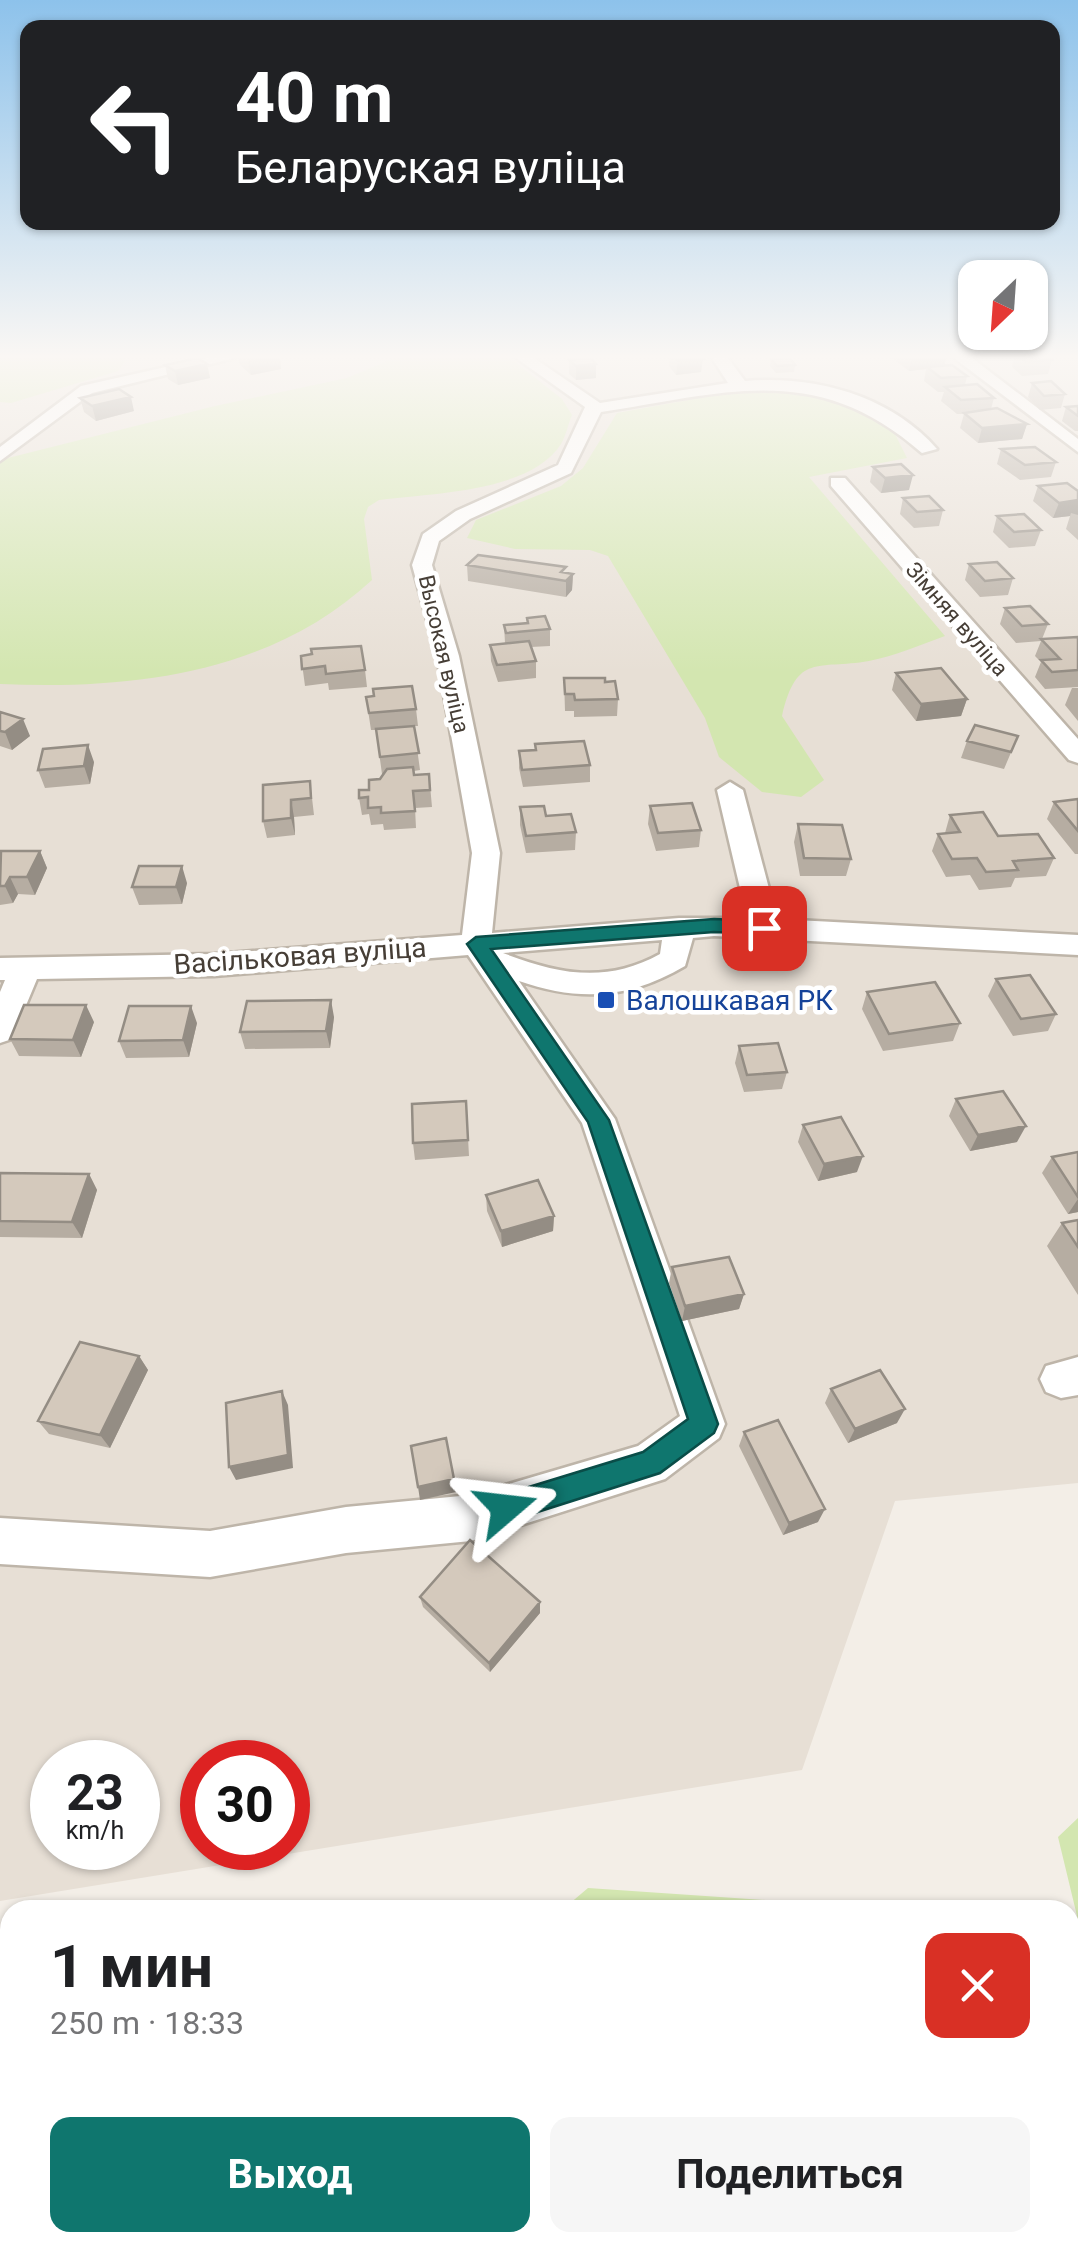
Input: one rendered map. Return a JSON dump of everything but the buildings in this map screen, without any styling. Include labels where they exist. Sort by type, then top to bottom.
[{"type":"street","name":"Высокая вуліца","points":[[481,951],[486,853],[448,656],[422,566],[430,538],[462,515],[565,469],[568,463]]},
{"type":"street","name":"Зімняя вуліца","points":[[838,482],[1078,755]]},
{"type":"street","points":[[730,790],[764,928]]},
{"type":"street","points":[[481,951],[548,983],[602,986],[647,977],[674,960],[678,928]]},
{"type":"street","name":"Васільковая вуліца","points":[[13,969],[214,965],[481,951],[678,928],[764,928],[1078,944]]},
{"type":"street","points":[[0,1540],[210,1554],[346,1530],[470,1518],[650,1464],[704,1424],[598,1120],[481,951]]},
{"type":"street","points":[[0,1031],[13,969]]},
{"type":"shaded area","points":[[0,463],[1078,463],[1078,1483],[895,1501],[802,1770],[310,1850],[310,1740],[180,1740],[180,1870],[190,1870],[0,1900]]},
{"type":"green space","points":[[0,463],[541,463],[527,472],[477,488],[379,500],[368,507],[364,519],[372,580],[332,612],[290,637],[244,656],[149,679],[99,684],[0,684]]},
{"type":"green space","points":[[586,463],[881,463],[809,477],[945,636],[879,659],[823,665],[802,673],[782,716],[824,780],[801,797],[762,792],[719,757],[705,718],[608,556],[590,550],[515,549],[467,538],[476,520],[561,486]]},
{"type":"green space","points":[[1078,1818],[1078,1900],[1073,1900],[1058,1837]]},
{"type":"green space","points":[[588,1888],[764,1900],[574,1900]]},
{"type":"place","name":"Валошкавая РК","points":[[606,1000]]},
{"type":"route","points":[[506,1508],[650,1464],[704,1424],[598,1120],[476,944],[714,926],[764,928]]}]
